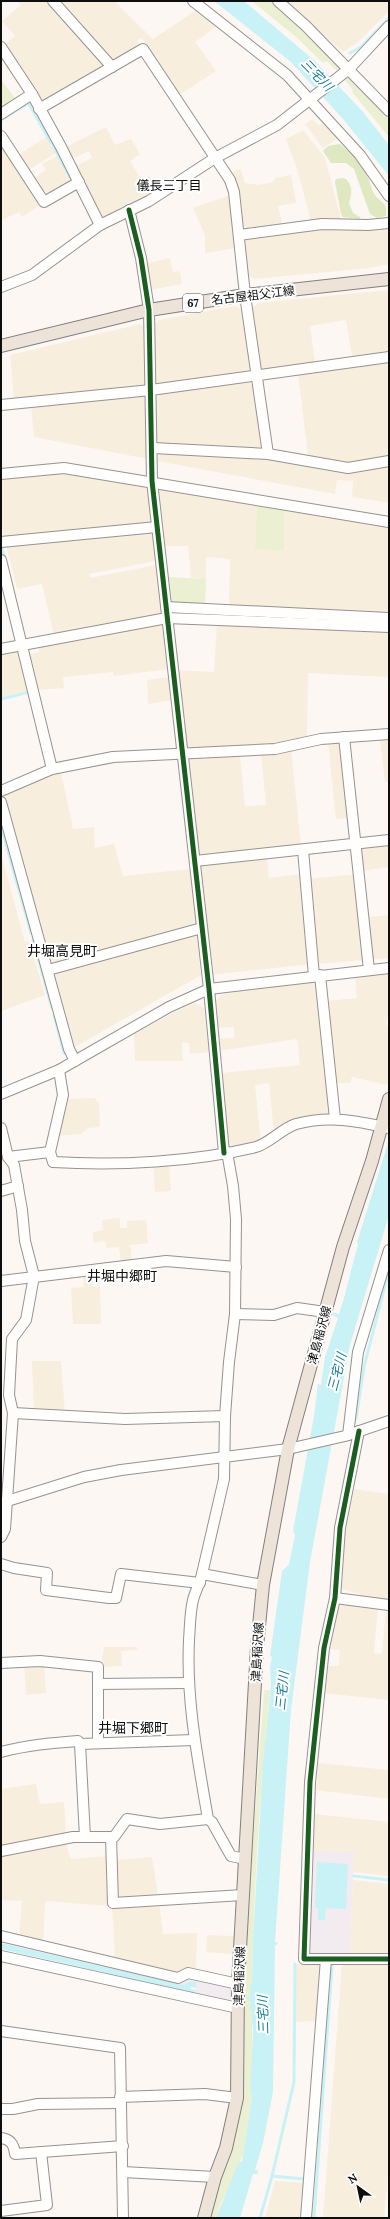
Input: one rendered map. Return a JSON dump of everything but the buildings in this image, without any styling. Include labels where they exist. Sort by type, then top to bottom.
[{"type":"main road","name":"名古屋祖父江線","points":[[1,346],[149,310],[245,295],[389,279]]},
{"type":"main road","name":"津島稲沢線","points":[[204,2218],[215,2176],[226,2148],[237,2098],[238,1984],[257,1647],[263,1585],[288,1449],[343,1247],[385,1127],[389,1099]]},
{"type":"street","points":[[53,1],[112,67]]},
{"type":"street","points":[[193,1],[287,75],[360,155],[389,196]]},
{"type":"street","points":[[278,1],[345,72],[389,111]]},
{"type":"street","points":[[1,287],[32,275],[100,225],[150,201],[216,158],[277,125],[345,72],[389,26]]},
{"type":"street","points":[[1,47],[32,94],[38,109],[61,147],[100,225]]},
{"type":"street","points":[[38,109],[143,50],[216,158],[230,180],[234,192],[245,295],[268,454]]},
{"type":"street","points":[[1,114],[32,94]]},
{"type":"street","points":[[1,136],[44,202],[79,182]]},
{"type":"street","points":[[129,210],[141,258],[149,310],[153,448],[152,481],[209,989],[225,1152],[233,1186],[236,1219],[235,1314],[229,1362],[225,1416],[225,1457],[218,1508],[201,1579],[193,1600],[188,1683],[194,1740],[208,1819],[212,1822],[231,1856],[245,1859]]},
{"type":"street","points":[[239,235],[322,224],[368,226],[389,223]]},
{"type":"street","points":[[1,405],[151,390],[389,357]]},
{"type":"street","points":[[153,448],[268,454],[348,468],[389,461]]},
{"type":"street","points":[[1,474],[64,468],[152,481],[389,522]]},
{"type":"street","points":[[1,542],[157,527]]},
{"type":"street","points":[[1,560],[52,768]]},
{"type":"street","points":[[167,612],[389,627]]},
{"type":"street","points":[[1,649],[167,612],[389,618]]},
{"type":"street","points":[[1,791],[52,768],[114,757],[275,749],[321,739],[389,734]]},
{"type":"street","points":[[344,737],[369,970]]},
{"type":"street","points":[[1,802],[69,1049],[76,1061]]},
{"type":"street","points":[[194,861],[389,840]]},
{"type":"street","points":[[302,850],[335,1119]]},
{"type":"street","points":[[48,970],[202,928]]},
{"type":"street","points":[[1,1094],[59,1070],[169,1007],[209,989],[317,975],[389,968]]},
{"type":"street","points":[[59,1070],[63,1095],[50,1152],[53,1162],[80,1164],[150,1162],[225,1152],[258,1146],[296,1124],[335,1119],[350,1119],[385,1127]]},
{"type":"street","points":[[1,1128],[8,1157],[14,1165],[18,1186],[24,1241],[34,1276],[26,1320],[12,1339],[5,1396],[14,1413],[4,1502],[5,1529],[1,1537]]},
{"type":"street","points":[[8,1157],[50,1152]]},
{"type":"street","points":[[1,1191],[18,1186]]},
{"type":"street","points":[[347,1436],[358,1352],[389,1250]]},
{"type":"street","points":[[1,1281],[166,1261],[236,1267]]},
{"type":"street","points":[[235,1314],[274,1315],[297,1308],[325,1312]]},
{"type":"street","points":[[14,1413],[125,1419],[225,1416]]},
{"type":"street","points":[[4,1502],[84,1477],[288,1449],[347,1436],[389,1421]]},
{"type":"street","points":[[359,1431],[340,1528],[335,1598],[324,1648],[310,1782],[304,1959],[389,1959]]},
{"type":"street","points":[[1,1564],[14,1568],[47,1573],[46,1590],[109,1598],[116,1598],[121,1574],[263,1585]]},
{"type":"street","points":[[335,1598],[389,1604]]},
{"type":"street","points":[[1,1663],[40,1661],[98,1667],[98,1742]]},
{"type":"street","points":[[98,1684],[188,1683]]},
{"type":"street","points":[[1,1752],[24,1746],[78,1741],[80,1744],[98,1742],[125,1743],[194,1740]]},
{"type":"street","points":[[80,1744],[85,1837]]},
{"type":"street","points":[[1,1851],[73,1836],[114,1838],[127,1819],[160,1824],[208,1819]]},
{"type":"street","points":[[111,1837],[113,1903],[243,1895]]},
{"type":"street","points":[[1,1936],[178,1978],[188,1973],[238,1984]]},
{"type":"street","points":[[1,1956],[238,2008]]},
{"type":"street","points":[[306,2218],[326,1959]]},
{"type":"street","points":[[1,2031],[120,2048],[120,2100],[123,2146],[123,2218]]},
{"type":"street","points":[[1,2109],[13,2109],[45,2103],[120,2100],[205,2094],[237,2098]]},
{"type":"street","points":[[1,2138],[11,2142],[14,2146],[15,2154],[123,2146]]},
{"type":"street","points":[[1,2210],[47,2205],[41,2152]]},
{"type":"street","points":[[123,2172],[215,2176]]},
{"type":"shaded area","points":[[18,1],[49,1],[103,63],[102,68],[44,101],[39,99],[5,45],[15,36],[2,21],[21,5]]},
{"type":"shaded area","points":[[60,1],[114,1],[153,39],[196,10],[217,26],[195,42],[216,71],[179,95],[142,38],[137,40],[140,46],[118,59],[111,59]]},
{"type":"shaded area","points":[[285,1],[389,1],[389,11],[357,43],[343,52]]},
{"type":"shaded area","points":[[313,119],[318,125],[326,123],[338,138],[323,148],[305,124]]},
{"type":"shaded area","points":[[106,127],[115,145],[131,139],[140,154],[130,161],[141,180],[149,175],[159,190],[138,202],[126,205],[104,217],[100,216],[76,166],[92,158],[89,151],[72,159],[66,147]]},
{"type":"shaded area","points":[[303,130],[325,158],[341,219],[311,221],[297,169],[286,139]]},
{"type":"shaded area","points":[[46,137],[56,153],[27,171],[18,155]]},
{"type":"shaded area","points":[[1,145],[40,205],[22,217],[19,212],[2,220]]},
{"type":"shaded area","points":[[57,156],[69,182],[50,193],[43,191],[34,178],[46,170],[42,164]]},
{"type":"shaded area","points":[[237,169],[241,170],[245,183],[259,185],[273,182],[275,178],[291,175],[296,203],[278,206],[282,224],[247,228],[242,225],[230,174]]},
{"type":"shaded area","points":[[230,195],[236,248],[205,253],[205,235],[193,208]]},
{"type":"shaded area","points":[[389,227],[389,264],[370,268],[254,279],[248,275],[244,242],[248,238],[324,228],[365,230]]},
{"type":"shaded area","points":[[170,258],[173,272],[180,271],[182,284],[150,290],[145,264]]},
{"type":"shaded area","points":[[389,290],[389,351],[352,356],[346,320],[310,326],[315,362],[265,370],[260,366],[251,309],[258,303]]},
{"type":"shaded area","points":[[235,306],[244,311],[252,367],[248,372],[159,386],[154,382],[154,325],[159,320]]},
{"type":"shaded area","points":[[140,324],[145,328],[146,382],[142,387],[14,399],[10,355]]},
{"type":"shaded area","points":[[389,361],[389,458],[348,464],[308,456],[298,374]]},
{"type":"shaded area","points":[[248,382],[254,385],[262,445],[258,449],[206,446],[162,446],[156,440],[156,399],[161,394]]},
{"type":"shaded area","points":[[143,396],[148,400],[148,459],[34,437],[31,406]]},
{"type":"shaded area","points":[[161,452],[264,458],[347,471],[389,465],[389,503],[352,497],[353,481],[337,480],[335,494],[157,461]]},
{"type":"shaded area","points":[[68,471],[147,486],[150,489],[153,523],[4,538],[1,524],[1,479]]},
{"type":"shaded area","points":[[159,486],[257,501],[255,549],[284,506],[389,525],[389,615],[229,607],[230,559],[206,557],[206,579],[191,578],[188,546],[165,546]]},
{"type":"shaded area","points":[[151,531],[155,534],[157,558],[155,561],[89,574],[90,578],[156,565],[158,568],[163,612],[161,617],[54,635],[42,584],[17,589],[6,545]]},
{"type":"shaded area","points":[[161,622],[164,625],[168,669],[114,676],[113,672],[63,677],[64,688],[39,690],[30,654],[39,652],[38,644]]},
{"type":"shaded area","points":[[217,623],[389,631],[389,677],[308,673],[307,737],[275,745],[189,750],[186,747],[178,670],[214,672]]},
{"type":"shaded area","points":[[19,650],[29,690],[1,697],[1,652]]},
{"type":"shaded area","points":[[169,677],[172,700],[148,704],[147,680]]},
{"type":"shaded area","points":[[389,738],[389,782],[385,782],[380,739]]},
{"type":"shaded area","points":[[339,741],[350,818],[336,819],[328,742]]},
{"type":"shaded area","points":[[291,749],[301,846],[201,857],[198,854],[188,762],[190,758],[240,756],[245,806],[266,805],[261,755]]},
{"type":"shaded area","points":[[61,772],[73,829],[94,827],[95,848],[114,844],[123,876],[190,869],[196,923],[193,928],[54,966],[49,962],[3,798],[4,793],[44,775]]},
{"type":"shaded area","points":[[389,843],[389,867],[362,871],[360,849],[363,846]]},
{"type":"shaded area","points":[[1,854],[25,942],[29,941],[45,995],[1,1011]]},
{"type":"shaded area","points":[[267,856],[269,878],[301,874],[310,964],[210,975],[199,866],[201,863]]},
{"type":"shaded area","points":[[357,874],[363,960],[317,964],[309,879]]},
{"type":"shaded area","points":[[389,915],[389,958],[373,959],[367,917]]},
{"type":"shaded area","points":[[194,934],[197,936],[201,975],[73,1048],[53,975],[55,972]]},
{"type":"shaded area","points":[[389,973],[389,1008],[386,1025],[389,1026],[389,1080],[387,1085],[352,1077],[350,1083],[335,1083],[327,1001],[357,998],[355,977]]},
{"type":"shaded area","points":[[315,982],[318,985],[331,1116],[274,1133],[269,1083],[255,1085],[261,1142],[228,1149],[221,1073],[300,1065],[297,1039],[218,1051],[217,1039],[234,1038],[234,1027],[216,1028],[214,1003],[221,995],[248,988]]},
{"type":"shaded area","points":[[195,1003],[204,1008],[210,1052],[190,1054],[189,1043],[182,1043],[183,1061],[135,1061],[134,1034]]},
{"type":"shaded area","points":[[96,1098],[96,1101],[99,1102],[100,1127],[88,1128],[81,1134],[57,1136],[66,1099]]},
{"type":"shaded area","points":[[169,1163],[171,1191],[155,1192],[153,1164]]},
{"type":"shaded area","points":[[120,1218],[120,1228],[127,1228],[127,1221],[146,1220],[148,1243],[130,1245],[132,1262],[121,1263],[119,1247],[106,1248],[105,1241],[94,1243],[93,1232],[103,1230],[102,1220]]},
{"type":"shaded area","points":[[92,1272],[92,1287],[100,1287],[101,1324],[73,1324],[71,1288],[84,1287],[83,1273]]},
{"type":"shaded area","points":[[32,1361],[61,1361],[65,1413],[34,1411]]},
{"type":"shaded area","points":[[354,1489],[389,1494],[389,1600],[369,1597],[339,1588],[343,1544]]},
{"type":"shaded area","points":[[345,1603],[378,1607],[374,1653],[382,1654],[386,1608],[389,1609],[389,1700],[323,1693],[326,1666],[339,1666],[340,1650],[328,1649],[338,1608]]},
{"type":"shaded area","points":[[104,1647],[137,1647],[137,1650],[121,1651],[122,1666],[101,1667]]},
{"type":"shaded area","points":[[44,1664],[46,1693],[26,1695],[24,1665]]},
{"type":"shaded area","points":[[318,1763],[389,1770],[389,1799],[316,1790]]},
{"type":"shaded area","points":[[36,1784],[40,1804],[64,1802],[66,1834],[1,1848],[1,1789]]},
{"type":"shaded area","points":[[314,1814],[389,1822],[389,1876],[353,1872],[354,1852],[312,1851]]},
{"type":"shaded area","points":[[65,1842],[71,1859],[108,1856],[109,1906],[45,1901],[43,1943],[19,1937],[22,1901],[1,1900],[1,1854]]},
{"type":"shaded area","points":[[314,1851],[354,1852],[350,1955],[310,1955]]},
{"type":"shaded area","points":[[152,1857],[158,1896],[119,1899],[115,1896],[115,1860]]},
{"type":"shaded area","points":[[353,1880],[389,1884],[389,1955],[350,1955]]},
{"type":"shaded area","points":[[159,1902],[163,1934],[197,1933],[196,1970],[186,1968],[177,1973],[115,1958],[112,1906]]},
{"type":"shaded area","points":[[207,1935],[234,1936],[233,1954],[206,1952]]},
{"type":"shaded area","points":[[342,1963],[389,1963],[389,2163],[384,2218],[323,2218]]},
{"type":"shaded area","points":[[296,1964],[320,1964],[321,1968],[317,2021],[296,2022]]},
{"type":"shaded area","points":[[191,1978],[234,1988],[230,2002],[194,1994],[197,1983],[191,1981],[183,1985],[179,1984]]},
{"type":"shaded area","points":[[275,2181],[306,2183],[302,2218],[265,2218]]},
{"type":"green space","points":[[252,1],[273,1],[341,65],[338,72],[326,61],[323,63],[296,37]]},
{"type":"green space","points":[[350,72],[389,115],[389,137],[352,92],[353,90],[344,79]]},
{"type":"green space","points":[[1,80],[16,99],[1,109]]},
{"type":"green space","points":[[340,144],[355,158],[364,170],[377,198],[385,205],[386,216],[377,218],[370,214],[354,169],[346,163],[331,163],[323,151],[328,146]]},
{"type":"green space","points":[[336,179],[346,179],[350,185],[351,194],[349,203],[353,213],[360,217],[360,219],[343,217],[341,214],[335,182]]},
{"type":"green space","points":[[257,501],[284,506],[284,551],[255,549]]},
{"type":"green space","points":[[168,577],[206,579],[205,606],[174,605],[171,600]]},
{"type":"green space","points":[[264,1690],[270,1690],[258,1836],[252,1983],[250,1985],[250,1998],[247,1997],[247,2000],[250,2000],[252,2009],[252,2098],[243,2154],[220,2205],[216,2218],[209,2218],[243,2057],[247,1924]]},
{"type":"water","name":"三宅川","points":[[214,1],[244,1],[315,61],[363,112],[389,145],[389,176],[343,119],[291,62]]},
{"type":"water","name":"三宅川","points":[[389,1140],[389,1215],[350,1345],[310,1562],[291,1710],[275,1942],[278,1943],[275,1946],[273,2092],[263,2143],[255,2170],[258,2170],[257,2174],[253,2174],[240,2218],[216,2218],[238,2163],[242,2161],[252,2098],[250,2089],[253,2031],[250,2001],[247,2000],[247,1997],[250,1997],[250,1985],[252,1983],[263,1762],[271,1685],[270,1667],[272,1657],[270,1656],[282,1571],[289,1564],[295,1535],[293,1531],[314,1416],[318,1384],[321,1385],[325,1357],[338,1318],[331,1314],[332,1312],[339,1314],[358,1245],[357,1242]]},
{"type":"water","points":[[317,1862],[348,1864],[346,1909],[326,1908],[325,1920],[318,1920],[318,1908],[315,1908]]},
{"type":"water","points":[[1,1943],[183,1985],[191,1981],[197,1982],[196,1988],[191,1987],[191,1989],[195,1990],[195,1993],[1,1949]]},
{"type":"waterway","points":[[350,53],[361,47],[389,18]]},
{"type":"waterway","points":[[1,120],[29,104],[51,143]]},
{"type":"waterway","points":[[53,145],[70,178]]},
{"type":"waterway","points":[[2,547],[5,559]]},
{"type":"waterway","points":[[1,699],[29,692]]},
{"type":"waterway","points":[[1,826],[31,933]]},
{"type":"waterway","points":[[33,940],[52,1008]]},
{"type":"waterway","points":[[54,1015],[64,1053]]},
{"type":"waterway","points":[[356,1419],[364,1367],[389,1270]]},
{"type":"waterway","points":[[354,1876],[389,1880]]},
{"type":"waterway","points":[[272,2176],[294,2082],[295,1964]]},
{"type":"waterway","points":[[314,2218],[332,1966]]},
{"type":"waterway","points":[[260,2218],[272,2176],[304,2179]]},
{"type":"cycle path","points":[[129,210],[141,258],[149,310],[152,481],[209,989],[224,1153]]},
{"type":"cycle path","points":[[359,1431],[340,1528],[335,1598],[324,1648],[310,1782],[304,1959],[389,1959]]},
{"type":"district","name":"儀長三丁目","points":[[169,185]]},
{"type":"district","name":"井堀高見町","points":[[62,951]]},
{"type":"district","name":"井堀中郷町","points":[[122,1276]]},
{"type":"district","name":"井堀下郷町","points":[[133,1728]]}]
